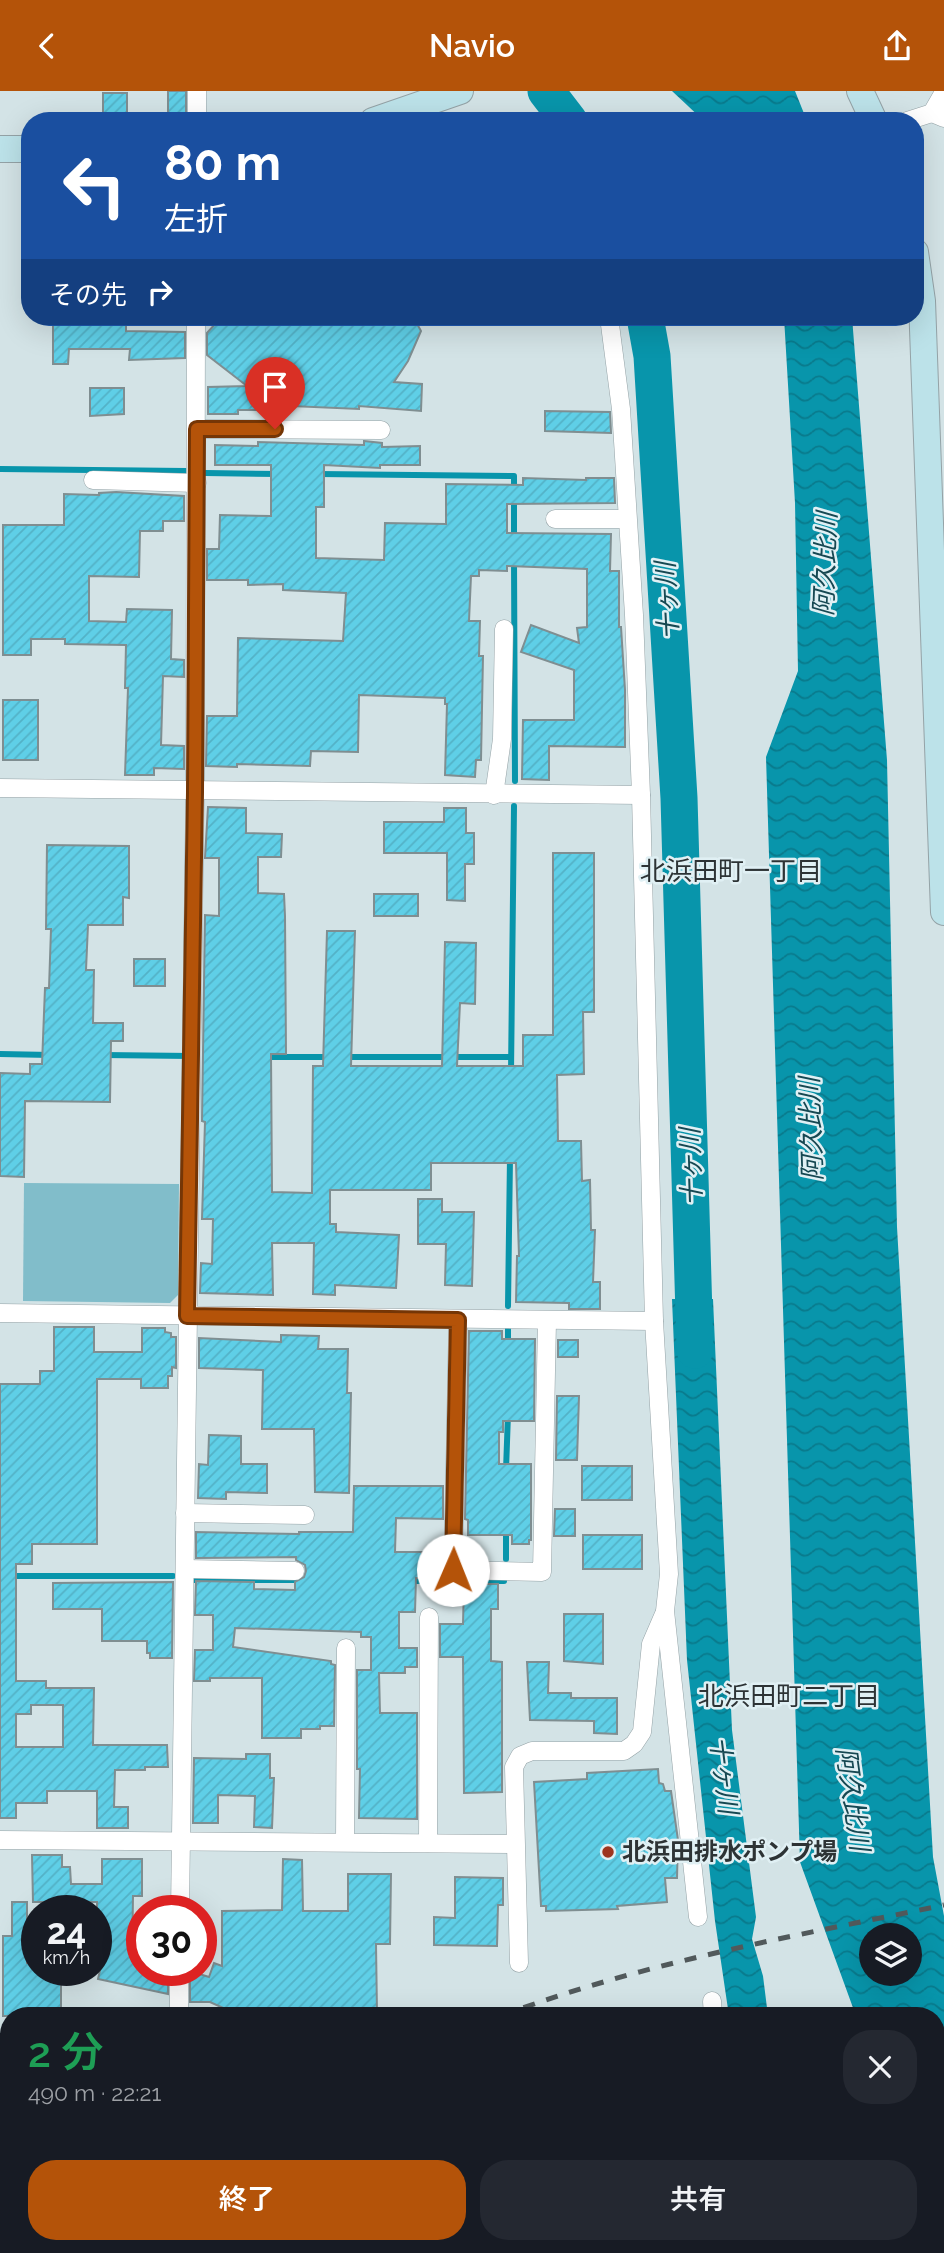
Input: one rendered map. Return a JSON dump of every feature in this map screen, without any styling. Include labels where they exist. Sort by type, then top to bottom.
[{"type":"main road","points":[[399,112],[460,91]]},
{"type":"main road","points":[[860,91],[870,112]]},
{"type":"main road","points":[[0,149],[21,149]]},
{"type":"main road","points":[[923,326],[944,912]]},
{"type":"street","points":[[197,91],[197,112]]},
{"type":"street","points":[[938,115],[944,92]]},
{"type":"street","points":[[180,1895],[195,792],[197,326]]},
{"type":"street","points":[[610,326],[621,408],[634,615],[654,1321],[668,1574],[665,1611],[698,1917]]},
{"type":"street","points":[[197,429],[380,430]]},
{"type":"street","points":[[93,481],[197,483]]},
{"type":"street","points":[[555,519],[626,519]]},
{"type":"street","points":[[494,795],[502,739],[504,629]]},
{"type":"street","points":[[0,788],[641,795]]},
{"type":"street","points":[[0,1313],[654,1321]]},
{"type":"street","points":[[458,1320],[453,1570],[542,1571],[547,1321]]},
{"type":"street","points":[[185,1513],[305,1515]]},
{"type":"street","points":[[185,1569],[295,1571]]},
{"type":"street","points":[[519,1963],[514,1767],[520,1756],[532,1751],[624,1751],[634,1744],[642,1732],[651,1644],[665,1611]]},
{"type":"street","points":[[428,1843],[429,1617]]},
{"type":"street","points":[[345,1842],[346,1648]]},
{"type":"street","points":[[0,1840],[515,1844]]},
{"type":"street","points":[[179,1986],[179,2007]]},
{"type":"shaded area","points":[[24,1183],[179,1184],[178,1295],[170,1303],[23,1301]]},
{"type":"water","points":[[672,91],[795,91],[803,112],[694,112]]},
{"type":"water","name":"阿久比川","points":[[785,326],[853,326],[887,760],[897,1227],[933,1857],[944,1916],[944,2007],[853,2007],[800,1862],[766,757],[798,671],[795,503]]},
{"type":"water","points":[[672,1299],[713,1299],[732,1730],[756,1917],[752,1939],[763,1976],[767,2007],[728,2007],[715,1921],[687,1660]]},
{"type":"building","points":[[168,91],[186,91],[186,112],[168,112]]},
{"type":"building","points":[[103,93],[127,93],[127,112],[103,112]]},
{"type":"building","points":[[53,326],[126,326],[126,331],[185,332],[185,358],[129,360],[130,349],[69,349],[68,364],[53,364]]},
{"type":"building","points":[[213,326],[418,326],[421,331],[408,361],[394,382],[422,384],[421,411],[359,406],[359,409],[268,405],[268,410],[208,414],[208,387],[247,386],[207,355],[207,333]]},
{"type":"building","points":[[90,388],[124,388],[124,414],[90,416]]},
{"type":"building","points":[[545,411],[610,412],[611,433],[545,431]]},
{"type":"building","points":[[364,441],[382,443],[382,447],[420,446],[420,465],[380,465],[380,468],[324,465],[324,507],[316,507],[316,558],[384,560],[385,523],[446,524],[446,484],[523,485],[523,478],[614,478],[615,503],[507,504],[507,533],[611,534],[610,571],[619,571],[625,747],[549,746],[549,780],[522,779],[523,720],[574,720],[574,670],[521,652],[531,625],[579,643],[577,628],[587,627],[587,569],[507,566],[507,571],[479,570],[479,576],[471,576],[469,621],[480,621],[479,656],[483,656],[481,760],[476,760],[475,777],[445,775],[445,698],[359,695],[358,752],[311,751],[310,766],[206,766],[207,716],[237,716],[238,638],[343,641],[346,593],[283,590],[283,584],[248,585],[248,580],[207,580],[207,549],[219,549],[220,515],[271,516],[271,465],[215,465],[215,445],[258,446],[258,442],[364,445]]},
{"type":"building","points":[[116,492],[184,496],[184,521],[163,521],[163,531],[140,531],[139,577],[89,576],[89,621],[126,622],[127,609],[172,610],[171,659],[184,660],[184,677],[163,676],[161,745],[184,746],[184,769],[154,768],[154,775],[125,775],[128,688],[125,688],[126,645],[65,644],[65,639],[31,639],[31,655],[3,655],[3,525],[64,525],[64,494],[99,495]]},
{"type":"building","points":[[3,700],[38,700],[38,760],[3,760]]},
{"type":"building","points":[[208,807],[246,808],[246,833],[282,834],[281,857],[258,857],[258,893],[284,894],[285,916],[286,1054],[271,1054],[272,1192],[312,1193],[313,1066],[323,1066],[327,931],[355,931],[351,1066],[442,1066],[445,942],[476,943],[475,1004],[460,1003],[457,1066],[523,1066],[523,1035],[553,1035],[553,853],[594,853],[594,1012],[583,1012],[584,1074],[557,1075],[558,1141],[581,1141],[582,1181],[590,1180],[591,1230],[595,1230],[593,1282],[600,1282],[600,1309],[569,1309],[569,1303],[516,1302],[519,1256],[516,1163],[431,1163],[431,1190],[330,1190],[330,1224],[336,1224],[336,1232],[399,1235],[396,1288],[335,1285],[335,1295],[313,1294],[314,1243],[272,1243],[273,1295],[200,1293],[201,1263],[212,1264],[213,1219],[202,1219],[205,915],[219,916],[219,858],[205,858]]},
{"type":"building","points":[[444,808],[466,808],[466,833],[474,833],[474,864],[465,864],[465,901],[447,900],[447,853],[384,853],[384,822],[444,822]]},
{"type":"building","points":[[47,845],[129,846],[129,898],[123,897],[123,925],[88,925],[86,970],[94,970],[93,1023],[123,1023],[123,1041],[111,1041],[110,1102],[25,1101],[24,1177],[0,1176],[0,1073],[30,1074],[30,1064],[42,1064],[51,929],[46,929]]},
{"type":"building","points":[[374,894],[418,894],[418,916],[374,916]]},
{"type":"building","points":[[134,959],[165,959],[165,986],[134,986]]},
{"type":"building","points":[[418,1199],[442,1199],[442,1212],[474,1212],[472,1286],[445,1285],[446,1244],[418,1244]]},
{"type":"building","points":[[54,1327],[94,1327],[94,1352],[142,1352],[142,1328],[165,1328],[165,1332],[171,1333],[171,1337],[176,1337],[176,1368],[172,1367],[172,1376],[168,1376],[168,1388],[141,1388],[141,1379],[97,1379],[97,1544],[32,1544],[32,1564],[16,1564],[16,1681],[46,1681],[46,1688],[94,1688],[93,1745],[167,1745],[168,1767],[115,1770],[114,1807],[128,1807],[128,1828],[97,1828],[97,1791],[47,1791],[47,1803],[16,1803],[16,1818],[0,1818],[0,1384],[40,1384],[40,1371],[54,1371]],"holes":[[[31,1705],[63,1705],[63,1747],[16,1747],[16,1714],[31,1714]]]},
{"type":"building","points":[[469,1331],[502,1331],[502,1339],[535,1339],[534,1421],[503,1421],[503,1432],[499,1432],[499,1464],[531,1464],[529,1544],[512,1544],[512,1535],[468,1535],[468,1520],[465,1519]]},
{"type":"building","points":[[281,1335],[319,1336],[318,1349],[348,1349],[347,1393],[351,1393],[349,1493],[315,1492],[314,1429],[262,1429],[263,1370],[199,1368],[199,1338],[281,1342]]},
{"type":"building","points":[[558,1340],[578,1340],[578,1357],[558,1357]]},
{"type":"building","points":[[557,1396],[579,1396],[577,1460],[556,1460]]},
{"type":"building","points":[[209,1435],[241,1436],[241,1464],[267,1464],[267,1493],[226,1492],[226,1499],[198,1498],[199,1464],[208,1465]]},
{"type":"building","points":[[582,1466],[632,1466],[632,1500],[582,1500]]},
{"type":"building","points":[[354,1486],[443,1486],[443,1519],[396,1518],[395,1552],[422,1552],[422,1578],[416,1578],[415,1612],[399,1612],[399,1648],[417,1648],[417,1667],[405,1667],[405,1673],[379,1673],[380,1713],[417,1713],[417,1819],[359,1818],[357,1670],[371,1670],[371,1637],[361,1637],[361,1632],[235,1628],[233,1647],[331,1661],[331,1664],[335,1665],[334,1726],[301,1729],[301,1738],[262,1738],[262,1678],[210,1678],[210,1681],[194,1681],[195,1650],[213,1650],[213,1615],[195,1615],[196,1581],[254,1582],[254,1589],[295,1590],[295,1582],[304,1577],[306,1571],[305,1565],[296,1560],[296,1557],[196,1558],[196,1532],[353,1532]]},
{"type":"building","points":[[555,1509],[575,1509],[575,1536],[554,1536]]},
{"type":"building","points":[[583,1535],[642,1535],[642,1569],[583,1569]]},
{"type":"building","points":[[173,1582],[172,1658],[150,1658],[147,1641],[102,1641],[102,1609],[53,1609],[53,1583]]},
{"type":"building","points":[[464,1584],[498,1584],[498,1609],[491,1609],[491,1661],[502,1662],[502,1792],[464,1793],[463,1657],[440,1657],[440,1624],[463,1624]]},
{"type":"building","points":[[564,1614],[603,1614],[603,1664],[564,1661]]},
{"type":"building","points":[[527,1662],[549,1662],[548,1693],[571,1693],[571,1698],[617,1698],[617,1734],[594,1733],[594,1721],[530,1720]]},
{"type":"building","points":[[246,1754],[270,1754],[270,1778],[274,1778],[272,1828],[254,1827],[255,1796],[218,1795],[218,1823],[193,1823],[194,1758],[246,1759]]},
{"type":"building","name":"北浜田排水ポンプ場","points":[[658,1769],[659,1783],[663,1784],[665,1791],[671,1791],[678,1840],[677,1878],[665,1878],[667,1902],[617,1906],[618,1909],[546,1911],[546,1906],[541,1906],[534,1782],[587,1779],[587,1773]]},
{"type":"building","points":[[32,1855],[62,1855],[62,1867],[70,1867],[71,1884],[102,1884],[102,1859],[142,1859],[142,1895],[126,1895],[126,1985],[112,1982],[112,1895],[33,1895]]},
{"type":"building","points":[[283,1859],[302,1860],[303,1911],[348,1911],[348,1874],[391,1874],[390,1944],[376,1944],[377,2007],[221,2007],[210,2002],[190,2002],[190,1986],[217,1986],[217,1964],[222,1966],[222,1911],[282,1910]]},
{"type":"building","points":[[455,1877],[503,1878],[503,1905],[498,1905],[497,1946],[434,1945],[434,1917],[455,1918]]},
{"type":"building","points":[[12,1902],[21,1902],[21,1986],[61,1986],[61,2007],[3,2007],[3,1936],[12,1936]]},
{"type":"building","points":[[131,1986],[168,1986],[168,1994]]},
{"type":"waterway","name":"十ヶ川","points":[[546,91],[562,112]]},
{"type":"waterway","name":"十ヶ川","points":[[647,326],[652,356],[679,798],[695,1350]]},
{"type":"waterway","points":[[0,469],[186,471]]},
{"type":"waterway","points":[[205,473],[279,474]]},
{"type":"waterway","points":[[318,474],[514,476],[514,541]]},
{"type":"waterway","points":[[514,559],[515,781]]},
{"type":"waterway","points":[[511,1073],[514,806]]},
{"type":"waterway","points":[[0,1054],[51,1055]]},
{"type":"waterway","points":[[103,1055],[191,1056]]},
{"type":"waterway","points":[[264,1057],[331,1057]]},
{"type":"waterway","points":[[345,1057],[511,1057]]},
{"type":"waterway","points":[[508,1306],[510,1157]]},
{"type":"waterway","points":[[508,1328],[508,1347]]},
{"type":"waterway","points":[[506,1470],[508,1414]]},
{"type":"waterway","points":[[506,1530],[506,1559]]},
{"type":"waterway","points":[[0,1576],[173,1576]]},
{"type":"waterway","points":[[193,1576],[193,1580],[306,1580]]},
{"type":"waterway","points":[[408,1581],[504,1581]]},
{"type":"railway","points":[[527,2007],[665,1965],[944,1905]]},
{"type":"place","name":"北浜田排水ポンプ場","points":[[608,1852]]},
{"type":"district","name":"北浜田町一丁目","points":[[731,871]]},
{"type":"district","name":"北浜田町二丁目","points":[[789,1696]]},
{"type":"route","points":[[275,429],[197,429],[187,1316],[458,1320],[453,1570]]}]
